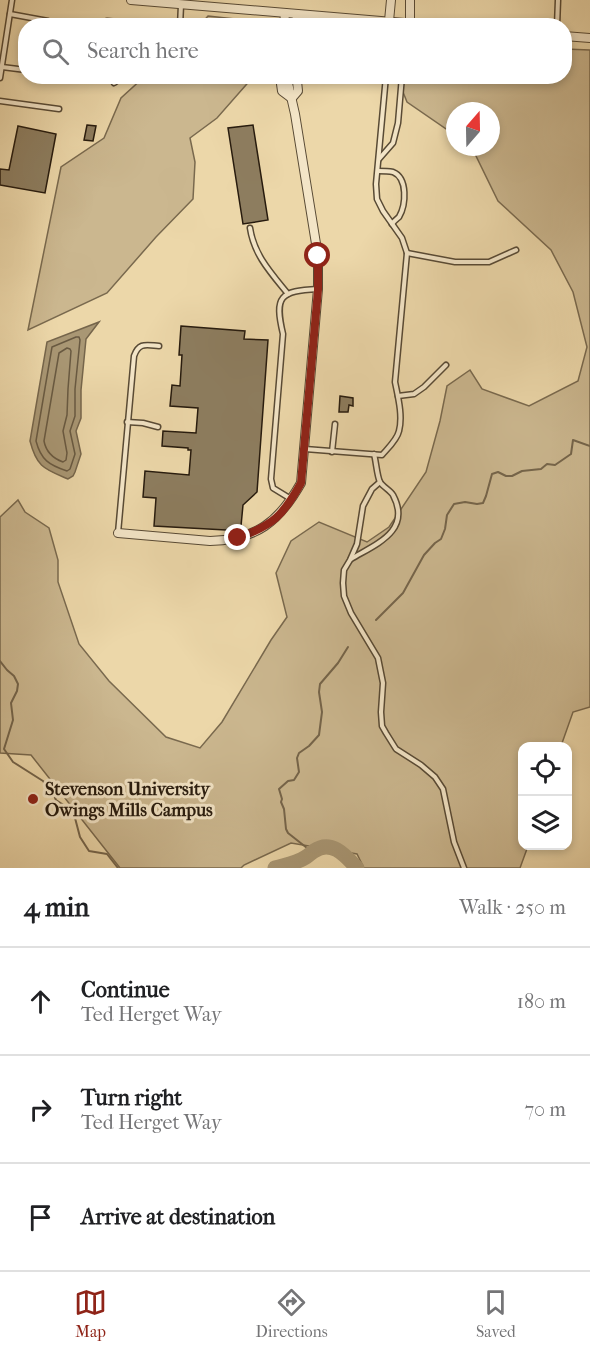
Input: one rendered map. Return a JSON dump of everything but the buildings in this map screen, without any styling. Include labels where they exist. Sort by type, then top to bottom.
[{"type":"street","points":[[131,0],[182,4],[209,3],[285,13],[350,18]]},
{"type":"street","points":[[389,18],[391,0]]},
{"type":"street","points":[[410,0],[410,18]]},
{"type":"street","points":[[285,13],[285,18]]},
{"type":"street","points":[[297,14],[297,18]]},
{"type":"street","points":[[572,37],[590,38]]},
{"type":"street","points":[[118,533],[210,541],[238,538],[259,530],[275,520],[292,499],[301,483],[318,290],[318,256],[292,98],[282,91],[281,84]]},
{"type":"street","points":[[292,98],[298,92],[297,84]]},
{"type":"lane","points":[[0,78],[12,0]]},
{"type":"lane","points":[[557,18],[558,0]]},
{"type":"lane","points":[[181,18],[182,4]]},
{"type":"lane","points":[[9,14],[31,18]]},
{"type":"lane","points":[[2,67],[18,69]]},
{"type":"lane","points":[[304,449],[382,455],[399,432],[400,414],[395,382],[407,253],[402,238],[377,199],[376,184],[385,84]]},
{"type":"lane","points":[[379,160],[393,143],[398,123],[401,84]]},
{"type":"lane","points":[[0,101],[59,110]]},
{"type":"lane","points":[[378,171],[392,172],[403,183],[402,208],[398,218],[392,224]]},
{"type":"lane","points":[[250,228],[257,253],[288,294]]},
{"type":"lane","points":[[407,253],[455,262],[489,262],[516,250]]},
{"type":"lane","points":[[292,499],[273,488],[272,479],[283,334],[278,310],[279,304],[288,294],[297,290],[318,290]]},
{"type":"lane","points":[[118,533],[134,356],[136,348],[142,345],[159,346]]},
{"type":"lane","points":[[398,396],[414,394],[446,365]]},
{"type":"lane","points":[[127,422],[158,427]]},
{"type":"lane","points":[[332,452],[335,424]]},
{"type":"lane","points":[[350,560],[386,538],[398,524],[399,512],[392,494],[380,482],[374,454]]},
{"type":"lane","points":[[380,482],[372,489],[363,506],[357,544],[344,570],[344,596],[351,613],[378,658],[383,683],[382,726],[396,749],[421,765],[435,777],[443,789],[454,842],[464,868]]},
{"type":"shaded area","points":[[572,49],[590,50],[590,707],[573,712],[562,742],[518,742],[518,850],[527,850],[520,868],[364,868],[357,854],[291,843],[241,868],[120,868],[31,755],[0,753],[0,517],[18,500],[25,512],[49,528],[58,560],[58,582],[79,644],[109,681],[166,737],[200,748],[222,722],[287,617],[276,573],[291,541],[319,522],[367,542],[389,527],[426,472],[447,386],[470,370],[482,389],[529,406],[578,381],[587,347],[573,292],[551,250],[498,201],[476,156],[500,156],[500,102],[446,102],[446,129],[407,102],[401,84],[572,84]]},
{"type":"shaded area","points":[[136,84],[247,84],[217,118],[190,138],[195,162],[193,199],[107,293],[28,330],[61,167],[104,138],[121,98]]},
{"type":"water","points":[[99,322],[86,339],[81,418],[76,431],[81,454],[73,476],[68,479],[53,473],[39,462],[30,441],[47,342]]},
{"type":"waterway","points":[[376,620],[403,593],[424,555],[441,539],[447,515],[454,504],[483,503],[492,474],[498,472],[512,476],[522,471],[541,469],[547,464],[555,465],[571,454],[573,440],[590,446]]},
{"type":"waterway","points":[[306,857],[307,848],[286,829],[279,789],[288,781],[294,780],[299,772],[297,758],[299,753],[319,735],[322,712],[320,684],[348,647]]},
{"type":"waterway","points":[[0,661],[18,684],[11,703],[13,720],[4,749],[13,762],[43,781],[56,800],[71,810],[80,837],[89,851],[107,854],[118,868]]},
{"type":"waterway","points":[[275,868],[299,861],[314,851],[326,847],[337,850],[357,868]]},
{"type":"place","name":"Stevenson University Owings Mills Campus","points":[[33,799]]},
{"type":"route","points":[[238,538],[259,530],[275,520],[301,483],[318,290],[318,256]]}]
